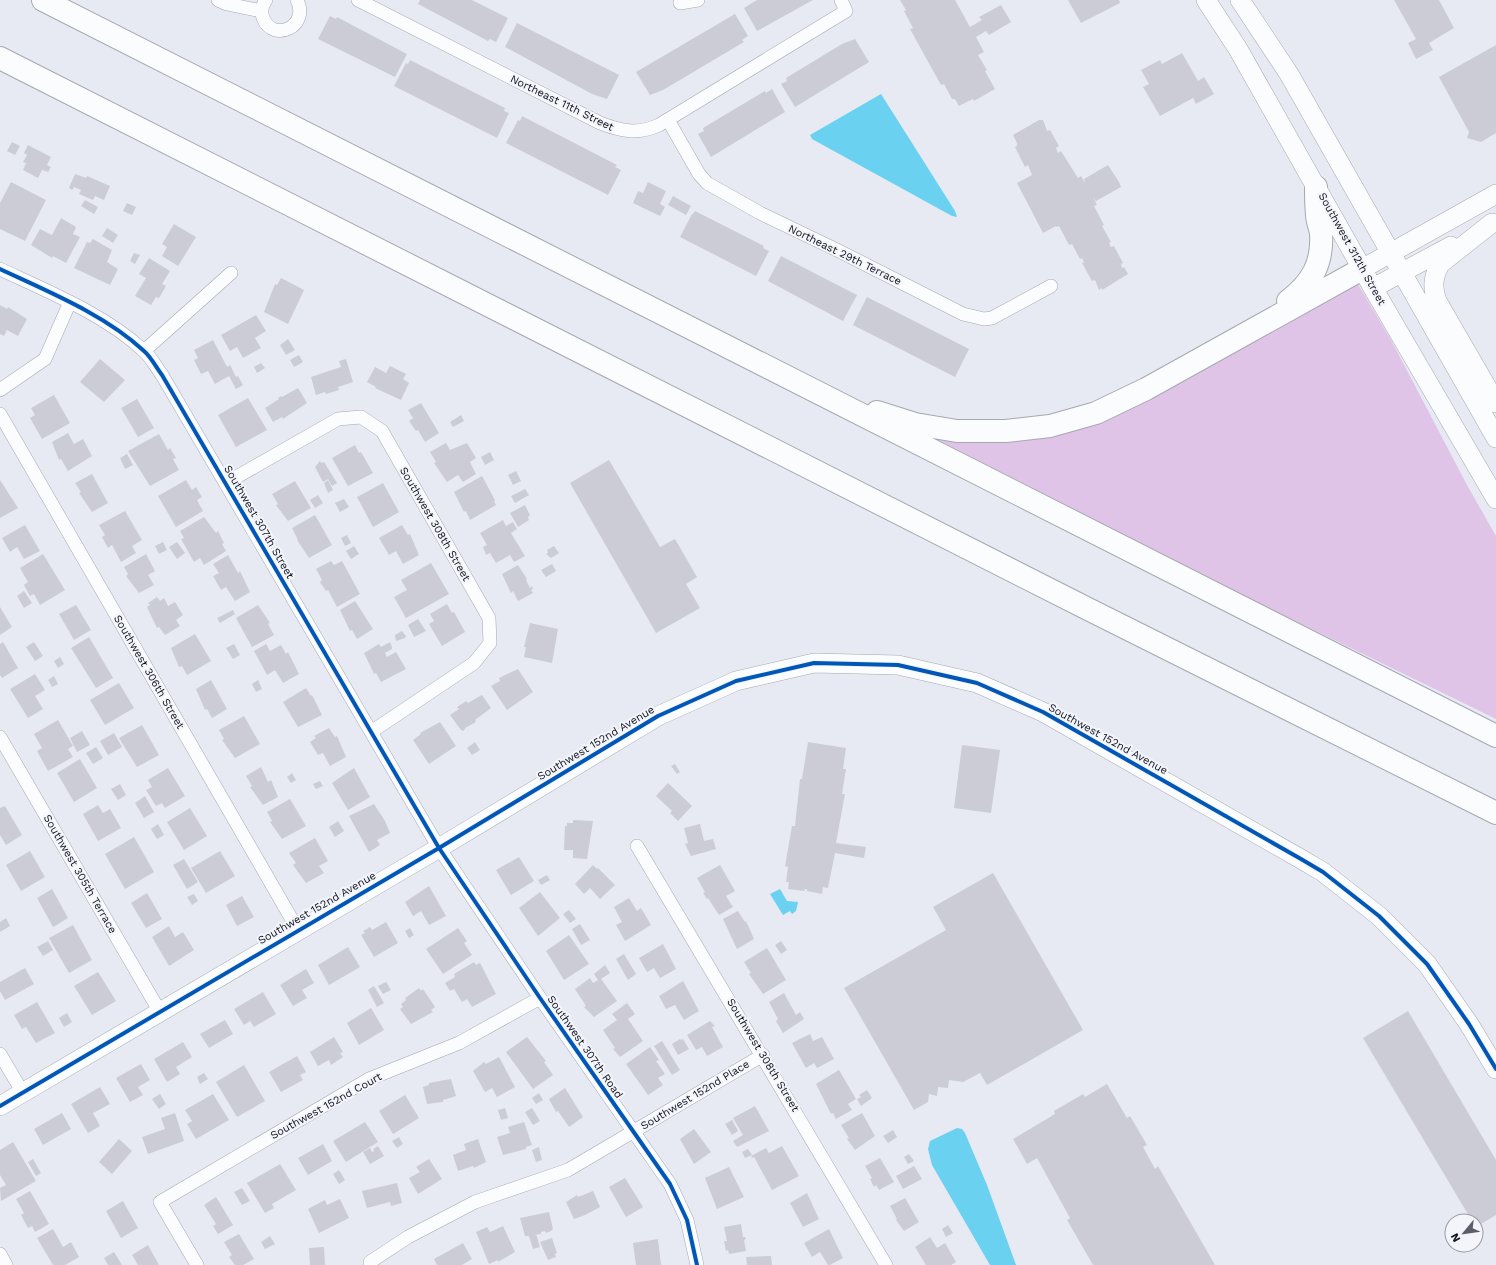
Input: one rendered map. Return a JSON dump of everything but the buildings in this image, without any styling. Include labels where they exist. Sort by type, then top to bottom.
[{"type":"highway","points":[[43,0],[1496,736]]},
{"type":"highway","points":[[0,58],[1072,601],[1496,813]]},
{"type":"highway","points":[[1242,335],[1303,290],[1315,272],[1321,250],[1320,231],[1317,216],[1316,187]]},
{"type":"highway","points":[[848,409],[877,412],[915,424],[957,431],[1006,431],[1050,426],[1096,413],[1146,389],[1362,269]]},
{"type":"street","points":[[218,0],[227,4],[264,6],[264,20],[268,25],[273,29],[285,30],[296,24],[299,18],[300,12],[296,0]]},
{"type":"street","name":"Northeast 11th Street","points":[[358,0],[600,123],[618,130],[635,132],[650,129],[668,120],[846,4]]},
{"type":"street","points":[[683,0],[680,3],[698,0]]},
{"type":"street","name":"Southwest 312th Street","points":[[1206,0],[1242,55],[1362,269],[1496,499]]},
{"type":"street","points":[[1240,0],[1289,74],[1496,438]]},
{"type":"street","name":"Northeast 29th Terrace","points":[[668,120],[699,174],[712,186],[760,213],[963,314],[984,319],[992,318],[1052,286]]},
{"type":"street","points":[[1362,269],[1496,194]]},
{"type":"street","points":[[1373,288],[1494,222]]},
{"type":"street","points":[[1494,222],[1440,264],[1435,272],[1433,285],[1438,301],[1496,403]]},
{"type":"street","name":"Southwest 307th Street","points":[[0,269],[70,302],[116,330],[144,351],[162,375],[439,848]]},
{"type":"street","points":[[144,351],[231,273]]},
{"type":"street","points":[[0,390],[45,359],[70,302]]},
{"type":"street","name":"Southwest 306th Street","points":[[0,414],[298,930]]},
{"type":"street","name":"Southwest 308th Street","points":[[226,483],[338,419],[360,417],[382,430],[489,618],[490,643],[474,663],[370,732]]},
{"type":"street","name":"Southwest 152nd Avenue","points":[[0,1106],[439,848],[658,716],[736,682],[814,663],[898,665],[977,682],[1043,712],[1323,872],[1379,916],[1427,964],[1469,1024],[1496,1069]]},
{"type":"street","name":"Southwest 305th Terrace","points":[[0,737],[160,1012]]},
{"type":"street","name":"Southwest 308th Street","points":[[637,846],[763,1055],[886,1265]]},
{"type":"street","name":"Southwest 307th Road","points":[[439,848],[540,998],[670,1184],[687,1220],[696,1265]]},
{"type":"street","name":"Southwest 152nd Court","points":[[197,1265],[160,1202],[369,1079],[459,1043],[540,998]]},
{"type":"street","points":[[0,1054],[23,1092]]},
{"type":"street","name":"Southwest 152nd Place","points":[[370,1262],[408,1237],[475,1202],[568,1170],[763,1055]]},
{"type":"street","points":[[0,1254],[6,1265]]},
{"type":"shaded area","points":[[1355,279],[1391,340],[1467,485],[1496,536],[1496,719],[1259,603],[930,436],[1022,436]]},
{"type":"water","points":[[881,94],[955,211],[957,217],[952,216],[812,139],[810,135]]},
{"type":"water","points":[[780,889],[787,901],[798,902],[796,911],[792,914],[790,911],[783,915],[770,894]]},
{"type":"water","points":[[957,1128],[962,1129],[965,1133],[987,1185],[1016,1265],[990,1265],[932,1165],[928,1149],[930,1141]]},
{"type":"cycle path","points":[[0,269],[56,295],[94,315],[129,338],[151,359],[162,375],[439,848],[540,998],[670,1184],[687,1220],[697,1265]]},
{"type":"cycle path","points":[[0,1106],[439,848],[658,716],[736,681],[814,663],[898,665],[977,683],[1043,712],[1323,872],[1379,916],[1427,964],[1469,1024],[1496,1069]]}]
